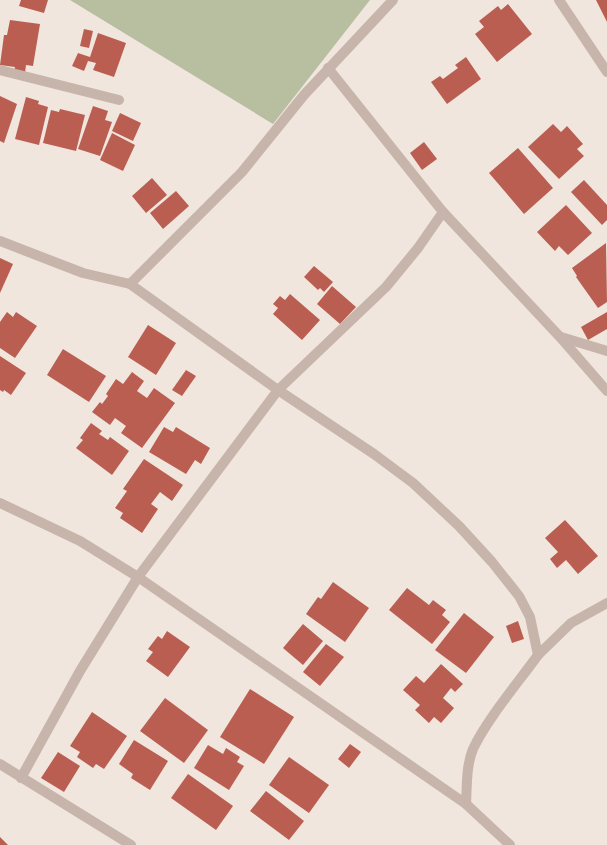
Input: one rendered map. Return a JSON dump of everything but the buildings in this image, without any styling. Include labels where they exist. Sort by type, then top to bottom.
[{"type":"street","points":[[130,284],[242,172],[328,68],[393,0]]},
{"type":"street","points":[[559,0],[607,72]]},
{"type":"street","points":[[328,68],[443,212],[560,337],[607,391]]},
{"type":"street","points":[[0,70],[119,100]]},
{"type":"street","points":[[21,778],[80,671],[138,577],[278,390],[386,287],[418,248],[443,212]]},
{"type":"street","points":[[0,241],[83,273],[130,284],[278,390],[374,454],[413,483],[459,526],[492,562],[519,596],[530,617],[538,655]]},
{"type":"street","points":[[560,337],[607,351]]},
{"type":"street","points":[[0,503],[80,541],[138,577],[466,804],[510,845]]},
{"type":"street","points":[[466,804],[468,769],[473,750],[483,732],[538,655],[571,623],[607,603]]},
{"type":"street","points":[[0,764],[131,845]]},
{"type":"green space","points":[[70,0],[370,0],[273,124]]}]
